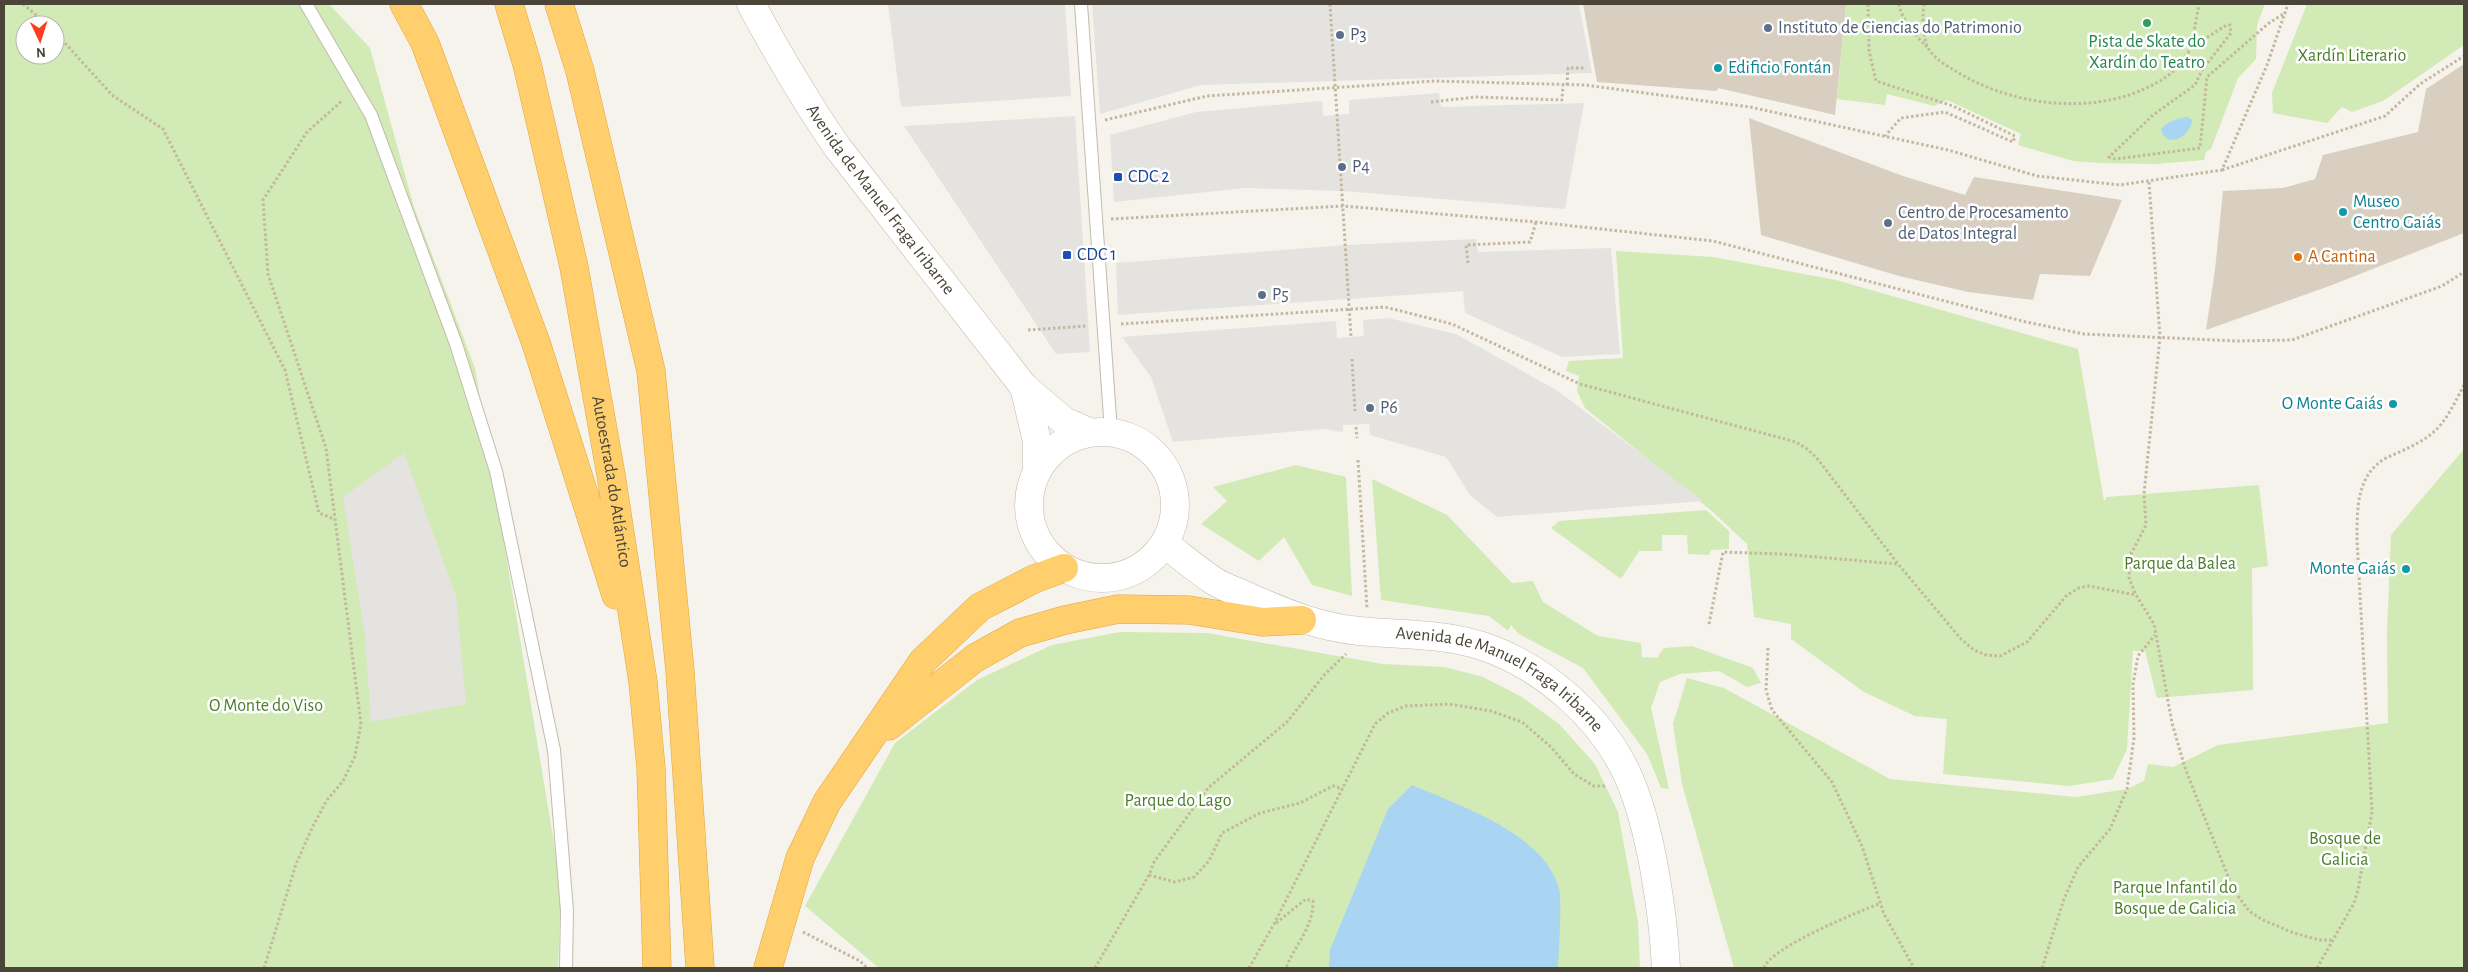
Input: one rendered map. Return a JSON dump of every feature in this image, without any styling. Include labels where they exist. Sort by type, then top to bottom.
[{"type":"highway","points":[[404,4],[426,43],[536,343],[643,682]]},
{"type":"highway","name":"Autoestrada do Atlántico","points":[[509,4],[526,64],[574,268],[643,682],[651,768],[656,968]]},
{"type":"highway","points":[[559,4],[580,71],[651,371],[680,671],[700,968]]},
{"type":"highway","points":[[768,968],[800,858],[827,802],[923,661],[980,608],[1034,579],[1064,568]]},
{"type":"highway","points":[[864,746],[975,658],[1020,633],[1065,620],[1118,609],[1189,610],[1263,622],[1302,620]]},
{"type":"street","name":"Avenida de Manuel Fraga Iribarne","points":[[751,4],[783,64],[838,148],[1024,387],[1064,421],[1100,432],[1134,438],[1154,452],[1168,472],[1176,496],[1175,521],[1165,544],[1150,562],[1130,573],[1108,579],[1085,577],[1064,568],[1047,554],[1034,535],[1029,514],[1029,491],[1037,470],[1050,453],[1068,440],[1100,432]]},
{"type":"street","name":"Avenida de Manuel Fraga Iribarne","points":[[1024,387],[1037,441],[1037,470]]},
{"type":"street","name":"Avenida de Manuel Fraga Iribarne","points":[[1165,544],[1214,581],[1302,620],[1360,631],[1443,637],[1483,646],[1516,662],[1561,689],[1600,730],[1628,775],[1645,825],[1654,873],[1666,968]]},
{"type":"lane","points":[[306,4],[354,90],[371,115],[453,335],[496,471],[554,750],[567,911],[566,968]]},
{"type":"lane","points":[[1081,4],[1096,220],[1100,432]]},
{"type":"path","points":[[23,4],[36,15]]},
{"type":"path","points":[[1330,4],[1351,337]]},
{"type":"path","points":[[1868,4],[1869,51],[1876,81],[1952,106],[2015,136],[2013,142],[1945,112],[1901,118],[1885,136]]},
{"type":"path","points":[[1899,4],[1900,10],[1912,32],[1943,63],[1968,79],[2026,99],[2077,104],[2104,101],[2156,84],[2176,69],[2191,49],[2227,25],[2230,25],[2231,33],[2202,70],[2195,85],[2153,115],[2109,157],[2115,159],[2200,148],[2207,78],[2269,23],[2285,13]]},
{"type":"path","points":[[1924,4],[1922,14],[1928,48]]},
{"type":"path","points":[[2191,49],[2199,4]]},
{"type":"path","points":[[2222,170],[2254,96],[2288,4]]},
{"type":"path","points":[[65,43],[112,94],[163,129],[285,370],[320,513],[334,519]]},
{"type":"path","points":[[1090,123],[1207,96],[1435,81],[1585,85],[1750,107],[1948,150],[2037,176],[2120,185],[2222,170],[2385,116],[2420,84],[2464,56]]},
{"type":"path","points":[[1431,102],[1476,97],[1562,100],[1568,68],[1585,68]]},
{"type":"path","points":[[264,968],[296,864],[327,800],[343,781],[351,764],[361,724],[326,448],[268,274],[263,200],[307,132],[354,90]]},
{"type":"path","points":[[2149,182],[2160,337],[2144,494],[2146,525],[2143,534],[2134,545],[2128,569],[2129,578],[2136,595],[2152,616],[2172,723],[2186,768],[2233,888],[2249,911],[2263,920],[2294,933],[2319,940],[2331,940]]},
{"type":"path","points":[[1096,220],[1343,206],[1536,222],[1714,241],[2026,322],[2084,334],[2237,341],[2292,340],[2442,286],[2464,272]]},
{"type":"path","points":[[1468,263],[1466,245],[1530,242],[1536,222]]},
{"type":"path","points":[[1121,324],[1385,307],[1452,324],[1580,384],[1796,442],[1807,448],[1816,457],[1898,564],[1962,639],[1974,650],[1986,655],[2000,656],[2028,642],[2067,595],[2079,588],[2089,586],[2136,595]]},
{"type":"path","points":[[1028,330],[1086,326]]},
{"type":"path","points":[[1352,359],[1355,411]]},
{"type":"path","points":[[2317,968],[2331,940],[2348,916],[2358,890],[2372,812],[2357,540],[2358,499],[2366,479],[2384,459],[2430,436],[2438,429],[2464,385]]},
{"type":"path","points":[[1356,428],[1356,438]]},
{"type":"path","points":[[1358,460],[1367,600]]},
{"type":"path","points":[[1708,624],[1723,552],[1782,554],[1898,564]]},
{"type":"path","points":[[2042,968],[2064,899],[2078,868],[2110,829],[2127,789],[2134,738],[2133,684],[2138,656],[2156,634]]},
{"type":"path","points":[[1768,648],[1766,690],[1772,710],[1832,782],[1862,846],[1884,914],[1914,968]]},
{"type":"path","points":[[1095,968],[1149,875],[1154,862],[1208,788],[1287,722],[1325,674],[1352,649]]},
{"type":"path","points":[[1249,968],[1274,924],[1375,724],[1388,713],[1406,706],[1449,704],[1491,711],[1522,722],[1551,747],[1574,774],[1594,786],[1608,786],[1628,775]]},
{"type":"path","points":[[1149,875],[1175,882],[1194,877],[1208,860],[1222,833],[1260,813],[1300,803],[1333,786],[1343,789]]},
{"type":"path","points":[[1274,924],[1306,899],[1313,901],[1313,908],[1305,933],[1286,968]]},
{"type":"path","points":[[1764,968],[1766,962],[1798,940],[1881,903]]},
{"type":"path","points":[[803,931],[860,961],[867,968]]},
{"type":"green space","name":"O Monte do Viso","points":[[4,4],[329,4],[370,48],[414,207],[475,368],[561,885],[558,968],[4,968]]},
{"type":"green space","points":[[1846,4],[2265,4],[2257,25],[2256,59],[2238,78],[2211,149],[2206,152],[2204,160],[2156,164],[2073,161],[2018,145],[2021,134],[1947,100],[1934,106],[1887,94],[1885,105],[1837,99]]},
{"type":"green space","name":"Xardín Literario","points":[[2307,4],[2464,4],[2464,45],[2383,101],[2352,112],[2342,107],[2327,123],[2273,113],[2272,93]]},
{"type":"green space","name":"Parque da Balea","points":[[1616,251],[1713,257],[1836,280],[2078,349],[2104,501],[2107,497],[2259,485],[2268,566],[2252,568],[2253,690],[2157,698],[2145,651],[2133,651],[2127,749],[2113,779],[2070,786],[1943,774],[1947,719],[1915,716],[1864,692],[1791,639],[1791,624],[1754,617],[1747,544],[1714,513],[1585,408],[1577,391],[1579,376],[1566,371],[1569,361],[1623,358]]},
{"type":"green space","name":"Bosque de Galicia","points":[[2464,449],[2464,968],[1734,968],[1682,784],[1673,724],[1687,678],[1724,688],[1890,779],[2076,797],[2127,789],[2144,781],[2148,764],[2173,767],[2218,745],[2388,723],[2387,632],[2391,535]]},
{"type":"green space","points":[[1296,465],[1346,477],[1352,596],[1312,585],[1284,537],[1259,561],[1201,524],[1227,501],[1213,487]]},
{"type":"green space","points":[[1372,479],[1447,515],[1512,583],[1533,581],[1543,602],[1598,636],[1641,643],[1642,657],[1657,658],[1664,648],[1692,646],[1753,668],[1761,683],[1747,687],[1719,671],[1680,674],[1660,682],[1651,708],[1669,789],[1661,788],[1647,754],[1583,668],[1519,634],[1511,625],[1508,631],[1489,616],[1381,600]]},
{"type":"green space","points":[[1706,510],[1729,531],[1729,549],[1711,550],[1709,555],[1688,554],[1687,535],[1662,535],[1662,551],[1639,551],[1621,579],[1551,528],[1559,521]]},
{"type":"green space","name":"Parque do Lago","points":[[1120,632],[1207,633],[1383,664],[1445,667],[1483,677],[1522,697],[1559,724],[1595,764],[1618,812],[1638,922],[1640,968],[879,968],[805,906],[895,743],[977,680],[1052,645]]},
{"type":"shaded area","points":[[888,4],[1065,4],[1071,96],[901,107]]},
{"type":"shaded area","name":"P3","points":[[1092,4],[1579,4],[1592,73],[1201,85],[1100,114]]},
{"type":"shaded area","name":"P4","points":[[1439,93],[1441,107],[1584,103],[1565,209],[1342,191],[1244,188],[1114,202],[1110,135],[1196,112],[1322,101],[1323,116],[1349,114],[1349,100]]},
{"type":"shaded area","points":[[1075,116],[1090,352],[1056,354],[904,126]]},
{"type":"shaded area","name":"P5","points":[[1476,239],[1478,252],[1611,248],[1620,354],[1562,357],[1465,313],[1463,291],[1118,315],[1116,263],[1345,245]]},
{"type":"shaded area","name":"P6","points":[[1388,318],[1456,334],[1558,391],[1703,501],[1497,517],[1470,495],[1446,457],[1370,435],[1369,424],[1343,425],[1343,432],[1323,429],[1173,442],[1151,377],[1122,337],[1336,321],[1337,338],[1364,336],[1363,320]]},
{"type":"shaded area","points":[[404,453],[456,596],[466,704],[371,722],[365,636],[343,497]]},
{"type":"water","points":[[2188,117],[2192,120],[2191,126],[2183,136],[2173,140],[2168,139],[2164,135],[2161,129],[2167,124],[2177,119]]},
{"type":"water","points":[[1412,785],[1497,823],[1518,836],[1536,851],[1550,868],[1560,894],[1558,968],[1329,968],[1330,950],[1388,809]]},
{"type":"building","name":"Edificio Fontán","points":[[1583,4],[1846,4],[1835,115],[1718,88],[1717,91],[1597,82]]},
{"type":"building","name":"Museo Centro Gaiás","points":[[2464,64],[2464,233],[2332,285],[2206,330],[2215,270],[2223,191],[2283,188],[2315,179],[2323,155],[2418,132],[2426,89]]},
{"type":"building","points":[[1749,118],[1903,176],[1965,195],[1974,177],[2122,200],[2090,276],[2040,274],[2033,300],[1968,292],[1899,276],[1761,235]]},
{"type":"place","name":"Pista de Skate do Xardín do Teatro","points":[[2147,23]]},
{"type":"place","name":"Instituto de Ciencias do Patrimonio","points":[[1768,28]]},
{"type":"place","name":"P3","points":[[1340,35]]},
{"type":"place","name":"Edificio Fontán","points":[[1718,68]]},
{"type":"place","name":"P4","points":[[1342,167]]},
{"type":"place","name":"CDC 2","points":[[1118,177]]},
{"type":"place","name":"Museo Centro Gaiás","points":[[2343,212]]},
{"type":"place","name":"Centro de Procesamento de Datos Integral","points":[[1888,223]]},
{"type":"place","name":"CDC 1","points":[[1067,255]]},
{"type":"place","name":"A Cantina","points":[[2298,257]]},
{"type":"place","name":"P5","points":[[1262,295]]},
{"type":"place","name":"O Monte Gaiás","points":[[2393,404]]},
{"type":"place","name":"P6","points":[[1370,408]]},
{"type":"place","name":"Monte Gaiás","points":[[2406,569]]},
{"type":"park label","name":"Parque Infantil do Bosque de Galicia","points":[[2175,898]]}]
